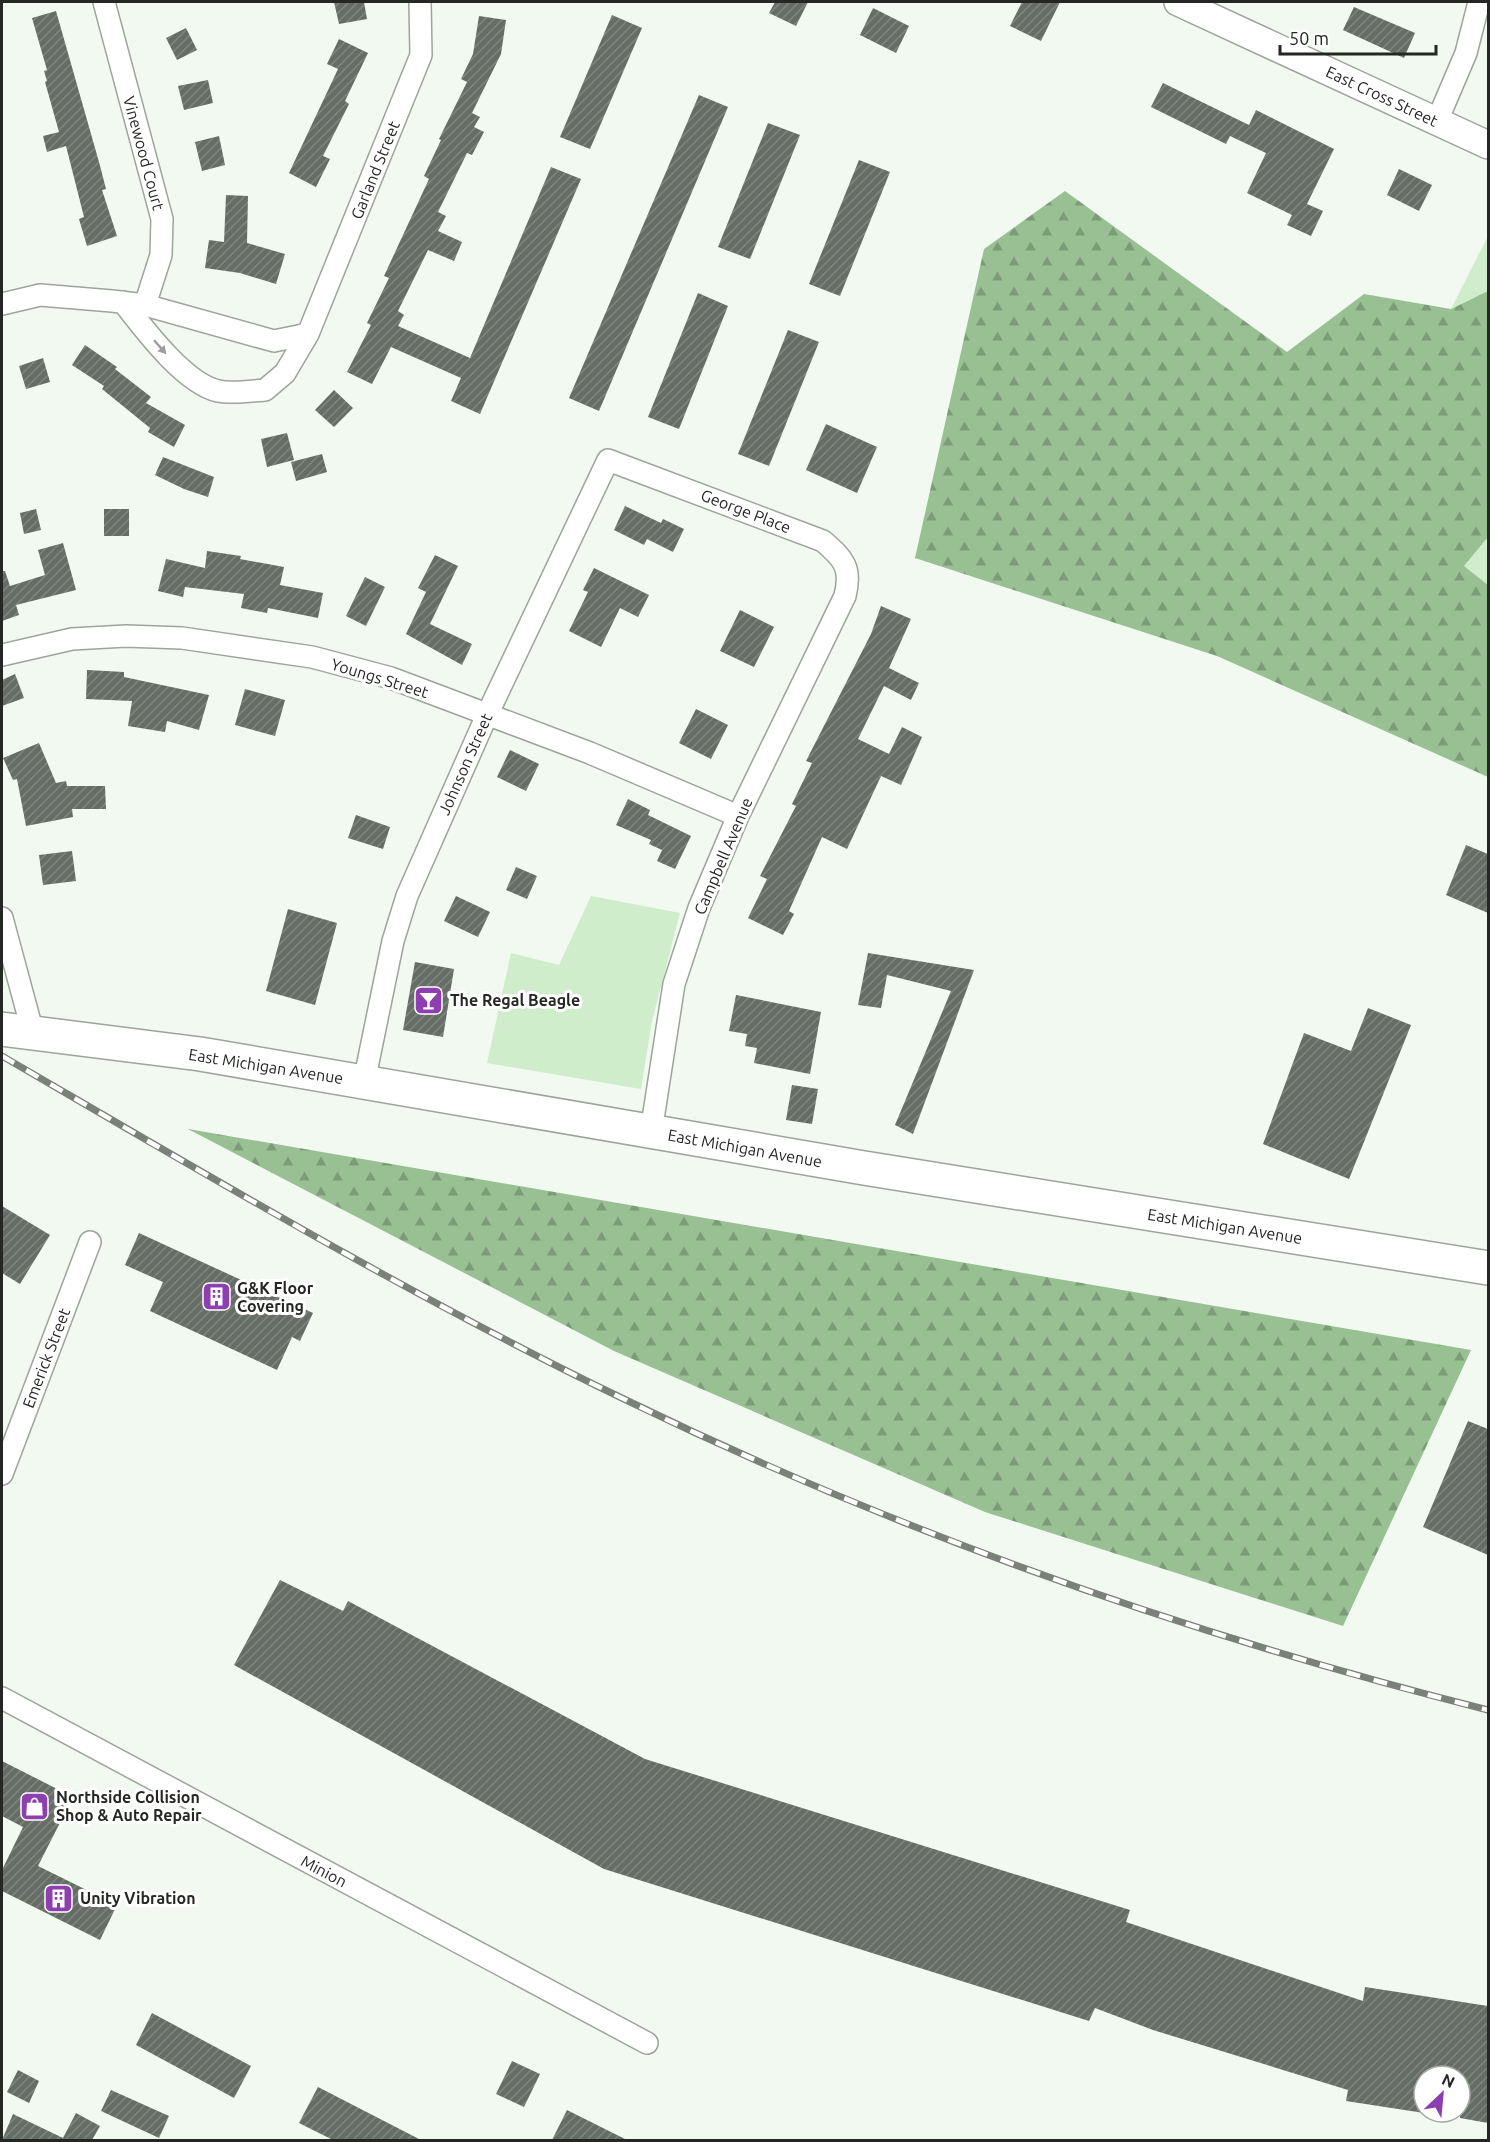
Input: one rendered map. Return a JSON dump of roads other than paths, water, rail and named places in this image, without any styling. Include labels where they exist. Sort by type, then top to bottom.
[{"type":"main road","name":"East Michigan Avenue","points":[[2,1029],[200,1054],[651,1132],[1488,1268]]},
{"type":"street","name":"Vinewood Court","points":[[104,2],[162,219],[161,255],[145,305]]},
{"type":"street","name":"Garland Street","points":[[123,302],[164,352],[189,375],[218,391],[265,390],[285,373],[308,334],[421,55],[420,2]]},
{"type":"street","name":"East Cross Street","points":[[1178,2],[1488,145]]},
{"type":"street","points":[[1437,121],[1466,53],[1479,2]]},
{"type":"street","points":[[2,304],[40,294],[123,302],[145,305],[274,341],[308,334]]},
{"type":"street","name":"George Place","points":[[608,460],[823,541],[840,556],[850,577],[845,596]]},
{"type":"street","name":"Johnson Street","points":[[364,1082],[393,941],[407,896],[487,715],[608,460]]},
{"type":"street","name":"Campbell Avenue","points":[[651,1132],[674,984],[699,908],[738,816],[845,596]]},
{"type":"street","name":"Youngs Street","points":[[2,654],[72,639],[126,636],[182,638],[312,657],[392,678],[590,753],[738,816]]},
{"type":"street","points":[[2,918],[33,1034]]},
{"type":"street","name":"Emerick Street","points":[[2,1474],[90,1242]]},
{"type":"street","name":"Minion","points":[[2,1698],[647,2043]]},
{"type":"railway","points":[[2,1056],[233,1190],[467,1320],[626,1400],[730,1448],[941,1537],[1049,1577],[1267,1649],[1488,1710]]},
{"type":"place","name":"The Regal Beagle","points":[[429,1000]]},
{"type":"place","name":"G&K Floor Covering","points":[[216,1297]]},
{"type":"place","name":"Northside Collision Shop & Auto Repair","points":[[35,1806]]},
{"type":"place","name":"Unity Vibration","points":[[59,1898]]}]
